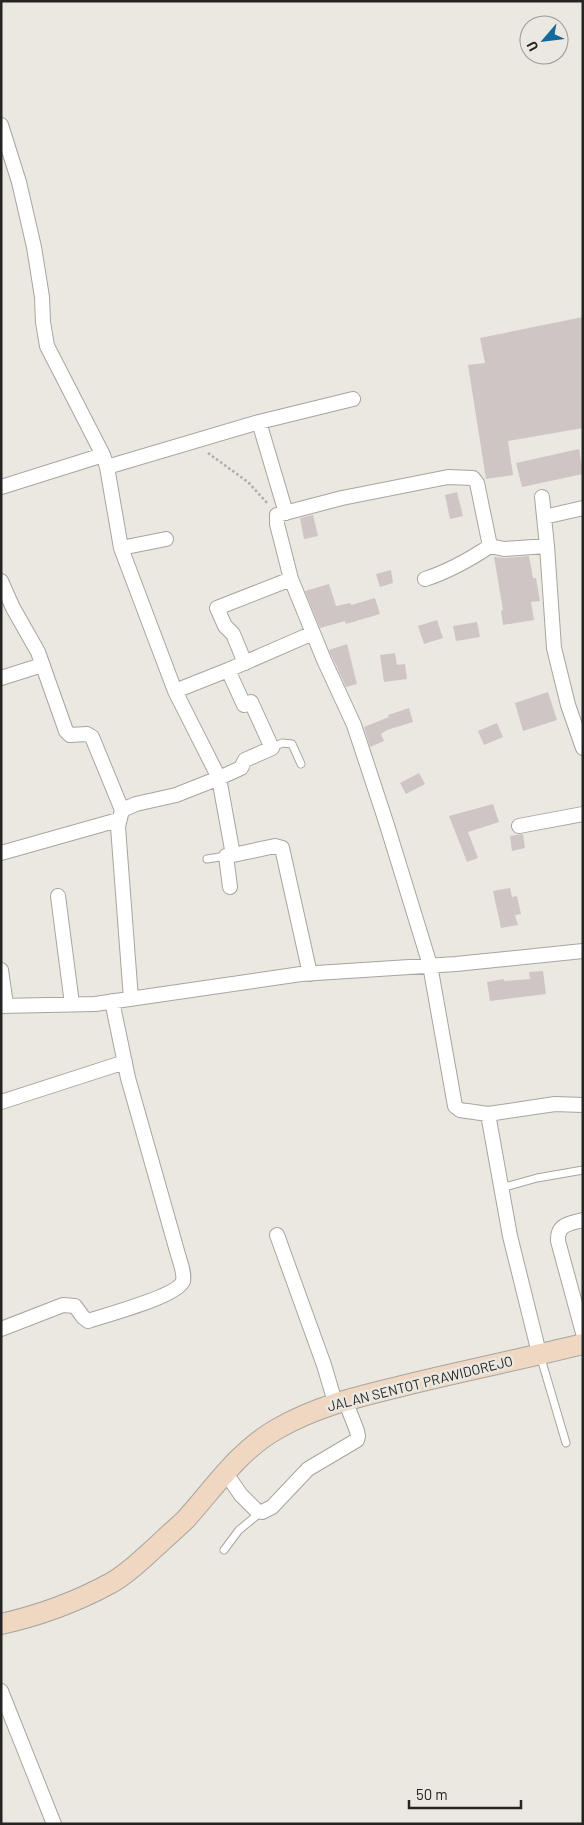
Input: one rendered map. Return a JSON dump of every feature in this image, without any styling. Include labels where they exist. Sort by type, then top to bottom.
[{"type":"main road","name":"JALAN SENTOT PRAWIDOREJO","points":[[1,1624],[18,1620],[82,1597],[112,1583],[127,1572],[185,1519],[227,1475],[248,1449],[275,1430],[306,1413],[540,1357],[583,1344]]},
{"type":"street","points":[[1,125],[19,182],[34,247],[42,297],[43,322],[48,346],[105,461],[121,548],[176,691],[219,778],[229,855],[230,887]]},
{"type":"street","points":[[1,487],[353,400]]},
{"type":"street","points":[[259,422],[281,514],[277,524],[291,579],[313,634],[354,725],[430,965],[455,1106],[460,1110],[488,1114],[555,1104],[583,1105]]},
{"type":"street","points":[[281,514],[342,498],[448,477],[473,478],[477,483],[490,546]]},
{"type":"street","points":[[542,497],[554,648],[568,705],[583,748]]},
{"type":"street","points":[[544,517],[583,508]]},
{"type":"street","points":[[121,548],[166,539]]},
{"type":"street","points":[[425,579],[466,563],[490,546],[504,549],[547,546]]},
{"type":"street","points":[[245,663],[233,634],[224,626],[217,608],[291,579]]},
{"type":"street","points":[[1,581],[13,608],[38,652],[67,733],[72,736],[89,735],[92,737],[120,815],[131,998]]},
{"type":"street","points":[[176,691],[313,634]]},
{"type":"street","points":[[1,678],[42,665]]},
{"type":"street","points":[[1,853],[120,815],[136,804],[176,795],[241,768],[244,760],[272,748],[251,702],[244,705],[228,670]]},
{"type":"street","points":[[519,826],[583,814]]},
{"type":"street","points":[[229,855],[275,846],[282,848],[310,974]]},
{"type":"street","points":[[58,896],[72,1004]]},
{"type":"street","points":[[1,970],[4,1006],[72,1004],[112,1001],[310,974],[583,951]]},
{"type":"street","points":[[1,1329],[63,1304],[75,1306],[88,1321],[162,1297],[181,1286],[184,1278],[125,1062],[112,1001]]},
{"type":"street","points":[[1,1102],[125,1062]]},
{"type":"street","points":[[488,1114],[510,1236],[540,1357]]},
{"type":"street","points":[[583,1220],[561,1228],[558,1233],[558,1241],[583,1333]]},
{"type":"street","points":[[227,1475],[241,1495],[257,1511],[262,1512],[272,1507],[308,1468],[357,1440],[358,1436],[324,1365],[277,1236]]},
{"type":"street","points":[[1,1691],[54,1824]]},
{"type":"lane","points":[[272,748],[282,743],[292,744],[301,764]]},
{"type":"lane","points":[[207,859],[229,855]]},
{"type":"lane","points":[[501,1188],[537,1178],[583,1170]]},
{"type":"lane","points":[[540,1357],[566,1443]]},
{"type":"lane","points":[[224,1550],[239,1530],[262,1512]]},
{"type":"path","points":[[205,450],[248,482],[281,514]]},
{"type":"building","points":[[583,317],[583,428],[508,441],[513,475],[486,479],[468,365],[485,363],[480,338]]},
{"type":"building","points":[[579,449],[583,474],[522,487],[516,463]]},
{"type":"building","points":[[457,492],[463,516],[450,519],[445,495]]},
{"type":"building","points":[[313,515],[318,536],[304,539],[300,518]]},
{"type":"building","points":[[529,556],[533,578],[536,578],[540,601],[531,602],[534,620],[503,625],[501,611],[503,610],[494,557]]},
{"type":"building","points":[[391,570],[393,583],[380,587],[376,574]]},
{"type":"building","points":[[329,584],[336,606],[350,603],[351,605],[375,598],[380,614],[346,624],[345,621],[320,628],[305,591]]},
{"type":"building","points":[[437,620],[443,638],[424,644],[418,626]]},
{"type":"building","points":[[477,622],[480,637],[456,641],[453,626]]},
{"type":"building","points":[[347,644],[357,684],[346,687],[329,650]]},
{"type":"building","points":[[395,653],[397,665],[405,664],[407,679],[384,682],[380,655]]},
{"type":"building","points":[[548,692],[557,720],[523,731],[515,703]]},
{"type":"building","points":[[409,708],[413,722],[387,730],[381,734],[384,741],[370,747],[364,727],[389,717],[388,715]]},
{"type":"building","points":[[497,723],[503,737],[484,745],[478,731]]},
{"type":"building","points":[[419,773],[425,784],[406,794],[400,783]]},
{"type":"building","points":[[493,804],[499,822],[468,832],[478,858],[467,862],[449,816]]},
{"type":"building","points":[[523,834],[525,848],[512,851],[510,836]]},
{"type":"building","points":[[510,888],[512,897],[517,896],[521,914],[515,915],[518,925],[501,928],[493,891]]},
{"type":"building","points":[[543,971],[546,994],[490,1001],[487,982],[504,979],[504,981],[530,979],[529,972]]}]
